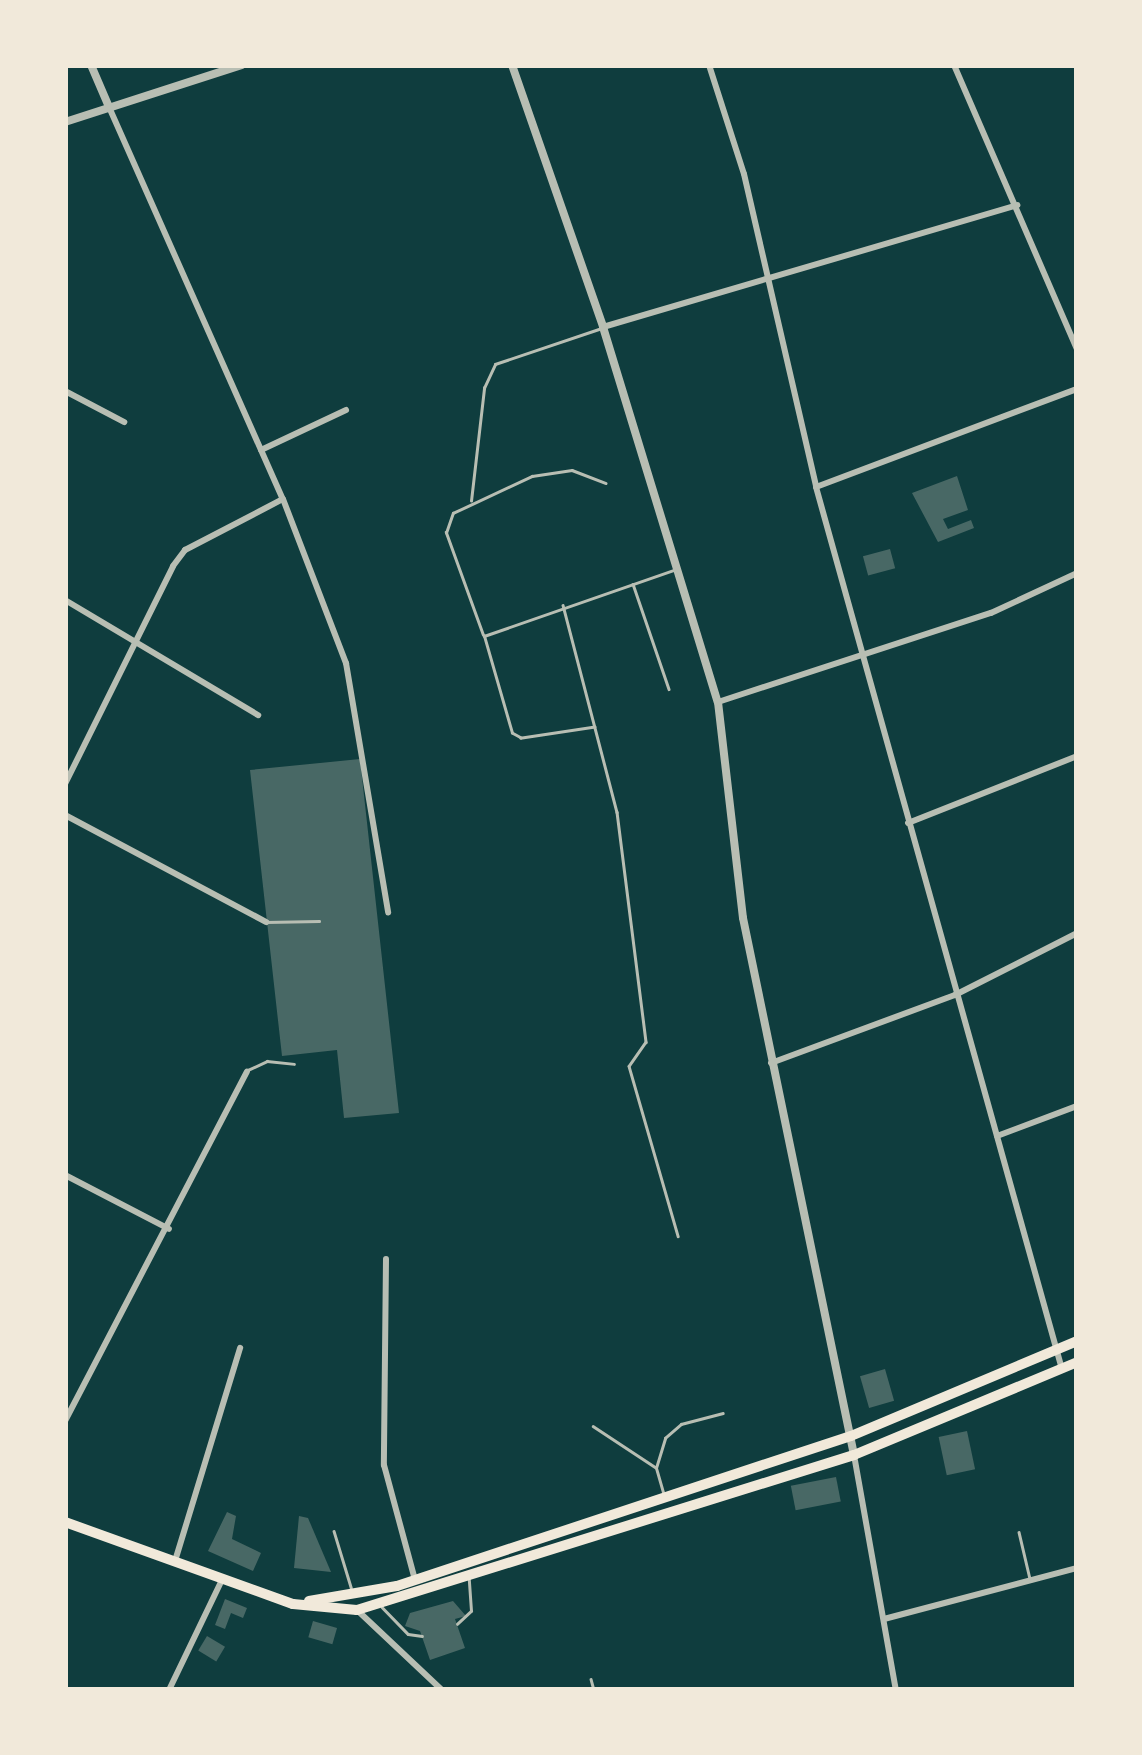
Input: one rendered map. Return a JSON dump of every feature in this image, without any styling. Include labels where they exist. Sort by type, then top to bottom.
[{"type":"main road","points":[[293,1604],[415,1580],[851,1436],[1077,1341]]},
{"type":"main road","points":[[65,1522],[293,1604],[357,1610],[381,1606],[854,1455],[1077,1362]]},
{"type":"street","points":[[91,65],[282,499],[346,663],[388,912]]},
{"type":"street","points":[[65,122],[242,65]]},
{"type":"street","points":[[512,65],[603,327],[718,702],[743,918],[770,1064],[851,1436],[896,1690]]},
{"type":"street","points":[[710,65],[744,174],[764,280],[816,487],[954,995],[1062,1369]]},
{"type":"street","points":[[954,65],[1077,349]]},
{"type":"street","points":[[603,327],[1017,205]]},
{"type":"street","points":[[816,487],[900,460],[1077,389]]},
{"type":"street","points":[[65,391],[124,422]]},
{"type":"street","points":[[261,450],[346,410]]},
{"type":"street","points":[[65,784],[185,550],[282,499]]},
{"type":"street","points":[[718,702],[862,651],[991,613],[1077,572]]},
{"type":"street","points":[[65,600],[258,715]]},
{"type":"street","points":[[908,823],[1077,756]]},
{"type":"street","points":[[65,814],[266,922]]},
{"type":"street","points":[[770,1064],[954,995],[1077,933]]},
{"type":"street","points":[[65,1421],[169,1229],[247,1071]]},
{"type":"street","points":[[997,1136],[1077,1106]]},
{"type":"street","points":[[65,1174],[169,1229]]},
{"type":"street","points":[[386,1259],[384,1464],[415,1580]]},
{"type":"street","points":[[174,1562],[240,1348]]},
{"type":"street","points":[[884,1619],[1077,1568]]},
{"type":"street","points":[[169,1690],[222,1580]]},
{"type":"street","points":[[357,1610],[442,1690]]},
{"type":"lane","points":[[471,503],[484,388],[496,364],[603,327]]},
{"type":"lane","points":[[594,727],[521,738],[512,734],[484,636],[446,533],[452,513],[532,476],[572,470],[606,482]]},
{"type":"lane","points":[[484,636],[563,605],[678,568]]},
{"type":"lane","points":[[633,583],[669,689]]},
{"type":"lane","points":[[563,605],[617,812],[646,1042],[628,1066],[678,1236]]},
{"type":"lane","points":[[266,922],[319,922]]},
{"type":"lane","points":[[247,1071],[267,1061],[294,1064]]},
{"type":"lane","points":[[664,1498],[656,1468],[671,1429],[723,1413]]},
{"type":"lane","points":[[593,1426],[656,1468]]},
{"type":"lane","points":[[334,1531],[353,1594]]},
{"type":"lane","points":[[1019,1532],[1030,1581]]},
{"type":"lane","points":[[457,1624],[471,1612],[469,1578]]},
{"type":"lane","points":[[381,1606],[398,1626],[422,1636]]},
{"type":"lane","points":[[381,1633],[398,1626]]},
{"type":"lane","points":[[591,1679],[594,1690]]},
{"type":"building","points":[[957,476],[968,510],[943,519],[948,529],[971,520],[974,528],[938,542],[912,493]]},
{"type":"building","points":[[890,549],[895,568],[868,576],[863,556]]},
{"type":"building","points":[[360,759],[399,1113],[344,1118],[337,1050],[282,1056],[250,770]]},
{"type":"building","points":[[885,1369],[894,1401],[869,1408],[860,1376]]},
{"type":"building","points":[[967,1431],[975,1469],[947,1475],[939,1437]]},
{"type":"building","points":[[836,1477],[841,1502],[796,1510],[791,1486]]},
{"type":"building","points":[[227,1512],[236,1516],[232,1539],[261,1553],[253,1571],[208,1551]]},
{"type":"building","points":[[299,1516],[308,1518],[331,1572],[294,1568]]},
{"type":"building","points":[[225,1599],[247,1608],[243,1618],[231,1613],[225,1629],[215,1625]]},
{"type":"building","points":[[453,1601],[466,1616],[455,1619],[465,1648],[430,1660],[420,1631],[405,1626],[410,1613]]},
{"type":"building","points":[[313,1621],[337,1628],[332,1644],[308,1637]]},
{"type":"building","points":[[207,1636],[225,1647],[216,1661],[198,1651]]}]
